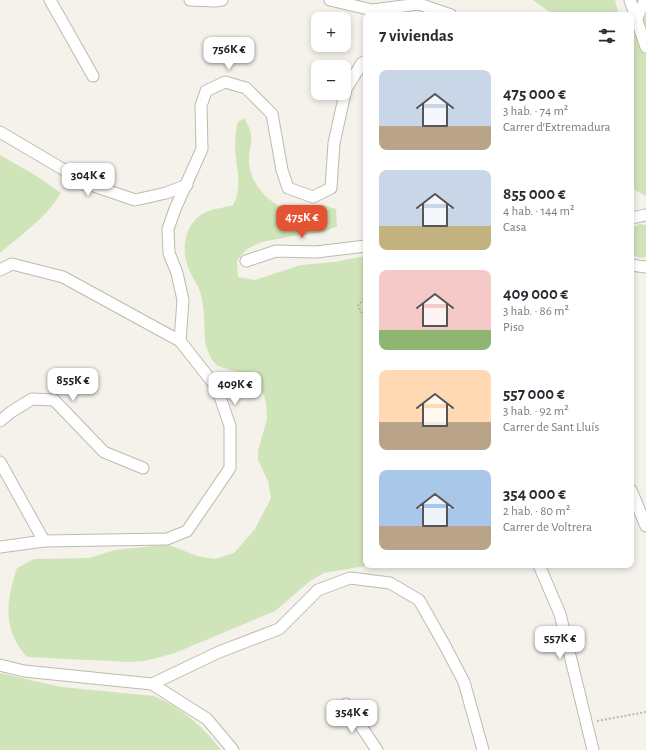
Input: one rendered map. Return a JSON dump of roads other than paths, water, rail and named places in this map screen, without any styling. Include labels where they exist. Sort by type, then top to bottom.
[{"type":"street","points":[[50,0],[93,76]]},
{"type":"street","points":[[190,0],[215,2],[222,0]]},
{"type":"street","points":[[330,0],[372,10],[419,4],[442,12]]},
{"type":"street","points":[[630,0],[634,12]]},
{"type":"street","points":[[636,20],[645,0]]},
{"type":"street","points":[[634,13],[646,47]]},
{"type":"street","points":[[180,341],[183,300],[169,253],[168,229],[202,149],[201,106],[206,91],[225,82],[246,88],[272,114],[282,170],[288,188],[313,197],[331,188],[334,143],[346,89],[363,62]]},
{"type":"street","points":[[0,132],[88,184],[135,200],[166,193],[187,184]]},
{"type":"street","points":[[634,217],[646,215]]},
{"type":"street","points":[[246,261],[276,251],[316,252],[363,246]]},
{"type":"street","points":[[0,270],[12,264],[63,278],[180,341],[217,388],[230,426],[230,468],[187,531],[166,539],[44,541],[0,547]]},
{"type":"street","points":[[634,265],[646,267]]},
{"type":"street","points":[[0,422],[11,412],[32,399],[54,400],[104,452],[143,468]]},
{"type":"street","points":[[0,462],[44,541]]},
{"type":"street","points":[[634,497],[646,526]]},
{"type":"street","points":[[540,568],[560,614],[588,724],[593,750]]},
{"type":"street","points":[[152,684],[220,652],[280,629],[318,590],[350,578],[390,583],[419,600],[444,644],[464,682],[483,750]]},
{"type":"street","points":[[0,665],[24,671],[152,684],[206,719],[233,750]]},
{"type":"street","points":[[346,704],[377,750]]}]
